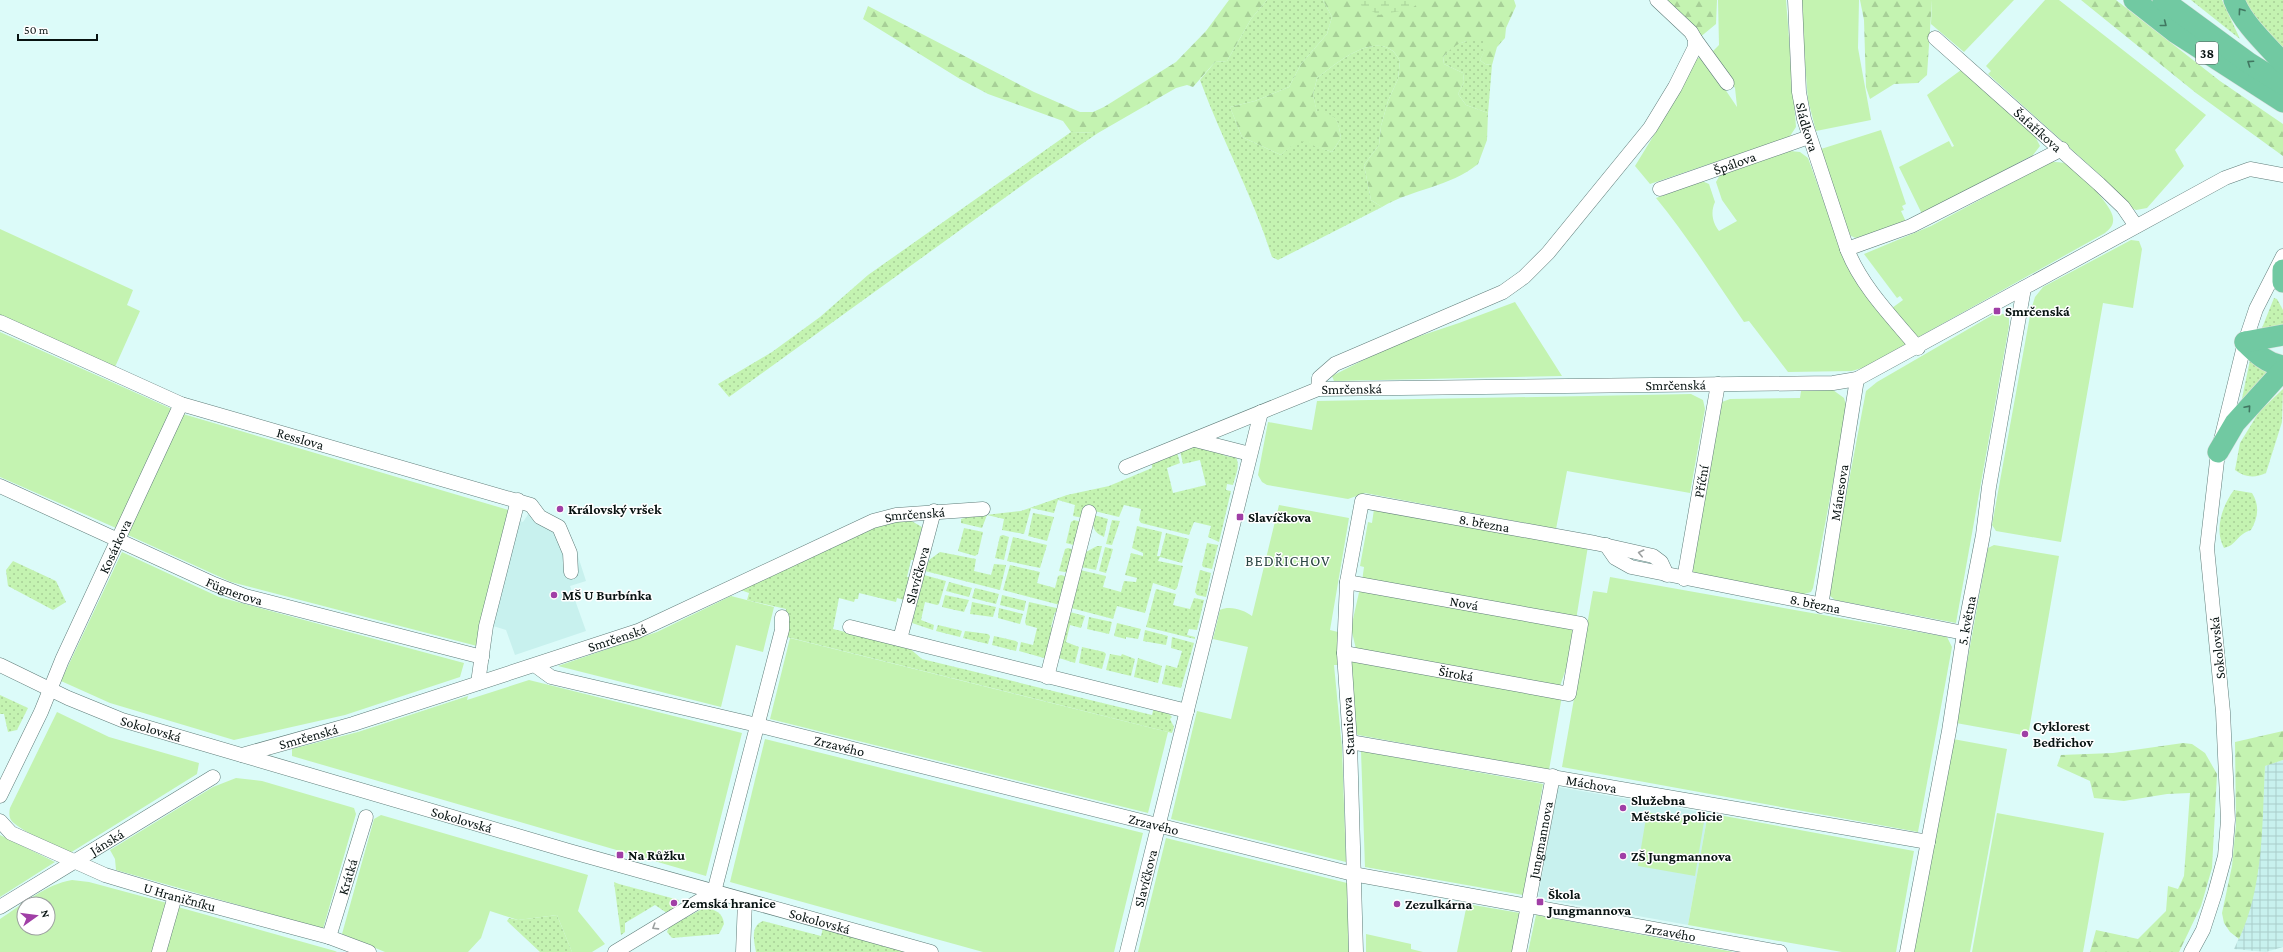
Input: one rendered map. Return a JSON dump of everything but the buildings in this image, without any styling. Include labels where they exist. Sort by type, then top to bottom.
[{"type":"highway","name":"38","points":[[2134,0],[2176,33],[2283,103]]},
{"type":"highway","name":"38","points":[[2163,0],[2249,63],[2283,84]]},
{"type":"highway","points":[[2234,0],[2237,7],[2260,37],[2283,63]]},
{"type":"highway","points":[[2283,270],[2283,282]]},
{"type":"highway","points":[[2245,342],[2283,335]]},
{"type":"highway","points":[[2245,342],[2259,357],[2272,364],[2283,366]]},
{"type":"highway","points":[[2218,452],[2235,423],[2283,370]]},
{"type":"street","points":[[1657,0],[1691,32],[1727,83]]},
{"type":"street","name":"Sládkova","points":[[1794,0],[1799,92],[1804,119],[1847,249],[1852,262],[1864,280],[1918,348]]},
{"type":"street","name":"Šafaříkova","points":[[1935,38],[2062,149],[2123,207],[2136,226]]},
{"type":"street","points":[[1318,389],[1319,378],[1335,364],[1503,292],[1524,277],[1548,254],[1650,128],[1685,67],[1695,47],[1695,39]]},
{"type":"street","name":"Špálova","points":[[1660,189],[1810,137]]},
{"type":"street","points":[[1847,249],[1911,226],[2062,149]]},
{"type":"street","name":"Smrčenská","points":[[1126,467],[1318,389],[1833,383],[1857,379],[1918,348],[2225,178],[2250,169],[2283,175]]},
{"type":"street","name":"Sokolovská","points":[[2191,952],[2203,930],[2215,893],[2225,856],[2228,820],[2223,712],[2207,548],[2218,452],[2245,342],[2256,309],[2283,256]]},
{"type":"street","name":"5. května","points":[[1907,952],[1949,731],[1964,633],[1983,535],[1989,487],[2024,288]]},
{"type":"street","name":"Resslova","points":[[0,322],[181,404],[518,500],[531,506],[540,517],[559,527],[570,553],[571,572]]},
{"type":"street","name":"Mánesova","points":[[1821,606],[1857,379]]},
{"type":"street","name":"Příční","points":[[1684,579],[1718,384]]},
{"type":"street","name":"Kosárkova","points":[[50,689],[181,404]]},
{"type":"street","name":"Slavíčkova","points":[[1126,952],[1261,412]]},
{"type":"street","points":[[1195,440],[1250,454]]},
{"type":"street","name":"Fügnerova","points":[[0,486],[118,541],[214,584],[245,596],[482,657]]},
{"type":"street","points":[[478,683],[486,626],[518,500]]},
{"type":"street","name":"8. března","points":[[1362,501],[1606,545],[1653,556],[1660,562],[1668,574],[1684,579],[1964,633]]},
{"type":"street","name":"Stamicova","points":[[1356,952],[1350,742],[1344,653],[1347,582],[1362,501]]},
{"type":"street","name":"Smrčenská","points":[[242,755],[353,724],[478,683],[536,666],[638,631],[873,521],[896,515],[934,511],[983,509]]},
{"type":"street","name":"Slavíčkova","points":[[900,639],[934,511]]},
{"type":"street","points":[[1047,677],[1089,512]]},
{"type":"street","name":"Nová","points":[[1347,582],[1581,624],[1569,694]]},
{"type":"street","points":[[622,950],[714,892],[782,630],[782,617]]},
{"type":"street","points":[[850,627],[1187,711]]},
{"type":"street","name":"Široká","points":[[1344,653],[1569,694]]},
{"type":"street","name":"Sokolovská","points":[[0,665],[50,689],[122,720],[745,901],[931,952]]},
{"type":"street","name":"Zrzavého","points":[[536,666],[551,677],[757,725],[1353,874],[1780,952]]},
{"type":"street","points":[[1,791],[41,712],[50,689]]},
{"type":"street","name":"Máchova","points":[[1350,742],[1928,842]]},
{"type":"street","name":"Jungmannova","points":[[1519,952],[1553,776]]},
{"type":"street","name":"Jánská","points":[[0,907],[213,777]]},
{"type":"street","name":"Krátká","points":[[329,937],[366,817]]},
{"type":"street","name":"U Hraničníku","points":[[0,821],[11,833],[105,875],[175,896],[329,937],[369,952]]},
{"type":"street","points":[[159,952],[175,896]]},
{"type":"street","points":[[743,952],[745,901]]},
{"type":"shaded area","points":[[529,513],[575,547],[586,581],[570,586],[586,631],[515,655],[506,630],[490,625],[516,520],[523,522]]},
{"type":"shaded area","points":[[2283,760],[2283,947],[2266,952],[2234,949],[2244,927],[2262,825],[2265,766]]},
{"type":"shaded area","name":"ZŠ Jungmannova","points":[[1558,787],[1708,813],[1688,925],[1538,898]]},
{"type":"green space","points":[[1229,0],[1267,0],[1251,19],[1227,61],[1215,62],[1193,87],[1187,85],[1176,88],[1098,133],[1071,132],[1063,121],[988,94],[960,79],[863,19],[868,6],[1034,92],[1080,112],[1093,112],[1104,107],[1176,62],[1206,31]]},
{"type":"green space","points":[[1267,0],[1323,0],[1332,17],[1327,34],[1301,64],[1289,87],[1255,101],[1230,107],[1242,137],[1281,155],[1298,139],[1332,152],[1341,138],[1339,127],[1335,119],[1329,115],[1317,113],[1313,95],[1317,78],[1343,59],[1364,48],[1384,46],[1393,51],[1400,61],[1398,79],[1388,101],[1381,126],[1379,145],[1364,165],[1371,200],[1382,207],[1278,260],[1272,257],[1256,212],[1200,80],[1215,62],[1227,61],[1251,19]]},
{"type":"green space","points":[[1323,0],[1514,0],[1516,6],[1506,28],[1505,38],[1497,47],[1492,65],[1485,64],[1480,60],[1485,49],[1484,40],[1466,41],[1461,43],[1452,48],[1443,57],[1444,64],[1463,73],[1464,82],[1458,94],[1466,105],[1488,113],[1487,140],[1478,164],[1455,178],[1406,196],[1382,207],[1371,200],[1364,165],[1379,145],[1381,126],[1388,101],[1398,79],[1400,61],[1393,51],[1384,46],[1364,48],[1353,53],[1317,78],[1313,95],[1317,112],[1333,116],[1337,122],[1340,132],[1341,138],[1332,152],[1298,140],[1281,155],[1242,137],[1230,107],[1255,101],[1289,87],[1301,64],[1327,34],[1332,17]]},
{"type":"green space","points":[[1351,0],[1422,0],[1411,9],[1379,15]]},
{"type":"green space","points":[[1668,0],[1717,0],[1716,24],[1699,38],[1669,4]]},
{"type":"green space","points":[[1718,0],[1786,0],[1796,127],[1790,136],[1784,139],[1650,184],[1635,166],[1662,122],[1691,64],[1702,55],[1737,107],[1735,88],[1712,52],[1719,45]]},
{"type":"green space","points":[[1800,0],[1859,0],[1858,48],[1871,120],[1816,131],[1808,100]]},
{"type":"green space","points":[[1860,0],[1932,0],[1927,75],[1918,83],[1894,84],[1870,99],[1866,87],[1864,20]]},
{"type":"green space","points":[[1932,0],[2014,0],[1964,52],[1931,24]]},
{"type":"green space","points":[[2045,0],[2059,0],[2206,115],[2175,150],[2184,166],[2147,208],[2136,210],[2129,207],[2100,175],[1988,74],[1991,71],[1986,66]]},
{"type":"green space","points":[[2081,0],[2116,0],[2220,81],[2283,124],[2283,156],[2196,93]]},
{"type":"green space","points":[[2191,0],[2222,0],[2240,39]]},
{"type":"green space","points":[[2245,0],[2283,0],[2283,48],[2253,14]]},
{"type":"green space","points":[[1470,40],[1485,40],[1485,50],[1480,60],[1485,64],[1492,65],[1488,113],[1466,105],[1458,94],[1464,82],[1463,73],[1444,64],[1443,57],[1454,45]]},
{"type":"green space","points":[[1961,70],[2035,136],[2040,146],[2033,155],[1922,214],[1899,167],[1949,141],[1952,147],[1954,146],[1927,95]]},
{"type":"green space","points":[[1881,130],[1906,204],[1902,206],[1904,210],[1901,211],[1906,222],[1856,238],[1851,236],[1846,228],[1821,149]]},
{"type":"green space","points":[[1071,132],[1098,133],[1035,176],[729,397],[718,384],[772,352],[820,317],[868,275]]},
{"type":"green space","points":[[1790,151],[1800,152],[1808,158],[1842,253],[1906,344],[1865,367],[1852,371],[1788,372],[1749,321],[1744,322],[1690,243],[1656,198],[1702,181],[1709,184],[1715,202],[1713,206],[1713,218],[1719,231],[1737,221],[1722,200],[1716,182],[1720,175]]},
{"type":"green space","points":[[2051,162],[2061,162],[2072,167],[2094,188],[2111,212],[2113,220],[2110,228],[2105,233],[1915,339],[1892,308],[1903,300],[1900,296],[1897,298],[1864,254],[1931,226]]},
{"type":"green space","points":[[0,229],[133,290],[127,305],[140,311],[115,367],[0,315]]},
{"type":"green space","points":[[2131,240],[2139,241],[2142,249],[2133,308],[2103,303],[2061,542],[1996,531],[1992,525],[2031,310],[2035,297],[2043,287]]},
{"type":"green space","points":[[2274,298],[2277,299],[2283,310],[2283,327],[2260,333]]},
{"type":"green space","points":[[1515,302],[1562,376],[1334,381],[1332,376],[1393,345]]},
{"type":"green space","points":[[1996,313],[2003,314],[2009,318],[2009,326],[1956,623],[1835,600],[1829,595],[1829,586],[1866,391],[1877,382]]},
{"type":"green space","points":[[0,332],[172,409],[116,528],[0,477]]},
{"type":"green space","points":[[2250,360],[2271,373],[2240,408]]},
{"type":"green space","points":[[2283,389],[2282,422],[2266,473],[2258,476],[2243,475],[2235,470],[2240,443],[2259,412]]},
{"type":"green space","points":[[1833,390],[1844,398],[1847,408],[1811,592],[1801,595],[1695,574],[1692,570],[1722,402],[1730,399],[1800,398],[1801,391]]},
{"type":"green space","points":[[1691,394],[1703,400],[1705,409],[1690,493],[1567,471],[1556,529],[1365,493],[1348,499],[1267,485],[1262,482],[1258,475],[1268,422],[1312,430],[1317,401]]},
{"type":"green space","points":[[183,414],[512,511],[477,646],[231,582],[128,535]]},
{"type":"green space","points":[[1194,444],[1224,450],[1223,455],[1230,457],[1231,452],[1237,459],[1238,467],[1233,485],[1227,484],[1226,490],[1231,491],[1219,542],[1208,537],[1211,526],[1194,522],[1189,535],[1141,523],[1139,520],[1141,509],[1124,505],[1119,517],[1086,509],[1083,518],[1073,516],[1075,505],[1058,500],[1054,513],[1031,508],[1024,534],[1002,530],[1004,519],[987,515],[982,528],[961,523],[961,519],[968,517],[1021,511],[1067,495],[1109,486],[1152,468],[1152,463],[1177,452],[1180,463],[1167,468],[1173,493],[1206,485],[1200,460],[1183,464],[1180,451]]},
{"type":"green space","points":[[2234,490],[2252,493],[2257,507],[2257,516],[2251,530],[2242,534],[2232,545],[2224,548],[2220,534],[2221,518],[2226,503]]},
{"type":"green space","points":[[1279,505],[1349,518],[1330,630],[1338,632],[1340,665],[1334,665],[1342,748],[1346,862],[1171,819],[1197,711],[1231,719],[1248,647],[1213,639],[1220,610],[1232,608],[1252,616]]},
{"type":"green space","points":[[1374,509],[1588,546],[1576,620],[1362,581],[1364,567],[1360,566],[1368,522],[1372,523]]},
{"type":"green space","points":[[1033,513],[1054,517],[1047,541],[1028,536]]},
{"type":"green space","points":[[1094,515],[1108,519],[1104,537],[1094,529]]},
{"type":"green space","points":[[908,519],[922,527],[914,560],[911,560],[907,577],[910,577],[904,600],[897,598],[896,602],[859,593],[858,599],[855,599],[854,602],[839,598],[833,629],[908,647],[922,659],[1152,715],[1154,707],[1172,717],[1170,719],[1174,727],[1172,733],[783,636],[786,609],[747,600],[749,593],[738,589],[873,526]]},
{"type":"green space","points":[[1074,520],[1082,522],[1077,546],[1066,543],[1071,522]]},
{"type":"green space","points":[[1112,520],[1120,521],[1112,545],[1106,544]]},
{"type":"green space","points":[[1137,526],[1162,532],[1157,556],[1160,556],[1166,533],[1189,539],[1182,563],[1160,557],[1158,561],[1183,566],[1177,588],[1175,590],[1153,583],[1145,613],[1117,606],[1113,619],[1071,608],[1080,570],[1106,576],[1103,587],[1121,592],[1124,581],[1136,582],[1137,578],[1125,575],[1131,553],[1143,556],[1143,553],[1132,548]]},
{"type":"green space","points":[[964,528],[983,532],[978,554],[975,556],[958,551]]},
{"type":"green space","points":[[1003,535],[1009,537],[1004,560],[995,558],[1000,536]]},
{"type":"green space","points":[[1013,537],[1047,545],[1040,568],[1007,561]]},
{"type":"green space","points":[[1207,543],[1218,545],[1212,569],[1203,567],[1202,565]]},
{"type":"green space","points":[[1994,545],[2059,556],[2028,736],[1956,723],[1988,548]]},
{"type":"green space","points":[[1097,546],[1102,546],[1096,570],[1081,567],[1086,552]]},
{"type":"green space","points":[[1105,547],[1113,549],[1106,573],[1099,571]]},
{"type":"green space","points":[[1068,548],[1076,550],[1070,573],[1059,571],[1065,549]]},
{"type":"green space","points":[[122,552],[219,597],[464,663],[460,677],[345,715],[234,740],[110,703],[61,681]]},
{"type":"green space","points":[[940,552],[976,559],[974,571],[991,575],[994,564],[1006,565],[1000,590],[925,571],[929,560]]},
{"type":"green space","points":[[13,561],[56,581],[66,602],[53,610],[8,586],[6,570]]},
{"type":"green space","points":[[1010,565],[1040,572],[1037,583],[1055,588],[1058,576],[1061,575],[1068,577],[1060,605],[1003,590]]},
{"type":"green space","points":[[1200,570],[1211,573],[1206,597],[1197,595],[1195,592]]},
{"type":"green space","points":[[924,575],[946,581],[939,604],[937,605],[925,602],[921,620],[934,625],[933,630],[912,623]]},
{"type":"green space","points":[[1610,577],[1947,637],[1952,647],[1918,832],[1562,767],[1593,591],[1607,593]]},
{"type":"green space","points":[[949,582],[972,588],[969,597],[946,591]]},
{"type":"green space","points":[[975,588],[999,594],[996,604],[972,598]]},
{"type":"green space","points":[[1360,588],[1574,626],[1568,663],[1560,686],[1356,649],[1351,628]]},
{"type":"green space","points":[[1156,589],[1176,594],[1173,605],[1190,609],[1194,598],[1204,600],[1197,630],[1189,629],[1187,635],[1195,637],[1195,639],[1146,627]]},
{"type":"green space","points":[[945,595],[969,600],[964,612],[942,607]]},
{"type":"green space","points":[[1002,595],[1026,601],[1024,611],[1000,605]]},
{"type":"green space","points":[[731,596],[774,607],[763,652],[736,645],[721,707],[558,666],[657,632]]},
{"type":"green space","points":[[972,602],[996,607],[993,617],[970,614]]},
{"type":"green space","points":[[1029,602],[1061,609],[1060,613],[1055,612],[1051,627],[1056,628],[1049,656],[1044,658],[1019,651],[1021,642],[1033,645],[1037,628],[1026,625],[1025,622]]},
{"type":"green space","points":[[999,608],[1023,614],[1020,624],[998,618]]},
{"type":"green space","points":[[1070,612],[1085,616],[1081,628],[1070,625],[1066,642],[1079,647],[1075,663],[1059,658]]},
{"type":"green space","points":[[1089,617],[1112,622],[1109,634],[1087,629]]},
{"type":"green space","points":[[1117,623],[1141,629],[1138,639],[1126,637],[1126,639],[1114,636]]},
{"type":"green space","points":[[938,625],[962,631],[960,637],[936,631]]},
{"type":"green space","points":[[1145,630],[1168,636],[1166,645],[1143,641]]},
{"type":"green space","points":[[965,631],[988,634],[990,636],[988,644],[963,638]]},
{"type":"green space","points":[[994,636],[1016,641],[1018,643],[1016,651],[992,645]]},
{"type":"green space","points":[[1172,637],[1194,643],[1181,688],[1162,684],[1166,665],[1177,668],[1182,651],[1171,648]]},
{"type":"green space","points":[[790,638],[1168,732],[1148,813],[770,719]]},
{"type":"green space","points":[[1082,647],[1104,652],[1106,654],[1102,669],[1079,663]]},
{"type":"green space","points":[[1110,654],[1121,656],[1122,654],[1135,659],[1131,676],[1106,670]]},
{"type":"green space","points":[[1138,658],[1162,666],[1158,683],[1134,677]]},
{"type":"green space","points":[[1350,661],[1562,696],[1549,770],[1358,735],[1355,733]]},
{"type":"green space","points":[[529,680],[742,733],[706,876],[292,756],[292,749],[358,732],[468,696],[467,700]]},
{"type":"green space","points":[[0,695],[28,708],[17,730],[8,732],[4,714],[0,714]]},
{"type":"green space","points":[[57,712],[109,737],[199,763],[197,774],[70,853],[21,829],[11,820],[9,814],[10,808]]},
{"type":"green space","points":[[2283,731],[2283,760],[2265,766],[2262,832],[2257,876],[2247,919],[2239,939],[2230,932],[2224,923],[2222,913],[2232,866],[2236,824],[2235,742]]},
{"type":"green space","points":[[765,739],[1143,833],[1114,952],[983,952],[730,882]]},
{"type":"green space","points":[[1953,739],[2007,749],[1970,952],[1914,952]]},
{"type":"green space","points":[[2183,743],[2192,744],[2205,753],[2217,774],[2212,868],[2201,906],[2179,952],[2090,952],[2096,930],[2138,939],[2166,911],[2168,886],[2178,889],[2184,876],[2190,793],[2167,794],[2124,801],[2094,798],[2090,781],[2057,766],[2061,755],[2113,753]]},
{"type":"green space","points":[[1361,751],[1543,784],[1523,895],[1365,867]]},
{"type":"green space","points":[[236,778],[262,781],[354,808],[356,814],[323,929],[116,870],[115,859],[110,850],[213,787]]},
{"type":"green space","points":[[1647,812],[1704,822],[1695,876],[1638,866]]},
{"type":"green space","points":[[1708,813],[1914,851],[1896,952],[1842,952],[1688,925]]},
{"type":"green space","points":[[1997,813],[2104,833],[2083,952],[1972,952]]},
{"type":"green space","points":[[381,815],[588,875],[578,911],[605,944],[592,952],[572,952],[557,915],[518,920],[490,911],[481,938],[468,952],[385,952],[342,934],[374,819]]},
{"type":"green space","points":[[0,835],[55,862],[0,897]]},
{"type":"green space","points":[[1166,838],[1347,883],[1349,952],[1138,952]]},
{"type":"green space","points":[[72,880],[89,882],[167,903],[152,952],[0,952],[0,919],[16,908],[16,936],[56,936],[56,896],[34,896],[53,886]]},
{"type":"green space","points":[[614,882],[679,900],[675,908],[667,913],[655,905],[625,923],[625,932],[621,935]]},
{"type":"green space","points":[[1467,904],[1520,913],[1512,952],[1457,952]]},
{"type":"green space","points":[[178,907],[335,951],[337,952],[166,952]]},
{"type":"green space","points":[[702,909],[714,910],[722,916],[724,924],[719,934],[672,938],[667,932],[669,927]]},
{"type":"green space","points":[[557,915],[572,952],[540,952],[507,921],[509,918],[518,920]]},
{"type":"green space","points":[[1536,915],[1734,952],[1528,952]]},
{"type":"green space","points":[[763,921],[821,936],[823,928],[917,952],[756,952],[754,934],[756,926]]},
{"type":"green space","points":[[1366,934],[1411,944],[1411,949],[1423,952],[1366,952]]},
{"type":"place","name":"Smrčenská","points":[[1997,311]]},
{"type":"place","name":"Královský vršek","points":[[560,509]]},
{"type":"place","name":"Slavíčkova","points":[[1240,517]]},
{"type":"place","name":"MŠ U Burbínka","points":[[554,595]]},
{"type":"place","name":"Cyklorest Bedřichov","points":[[2025,734]]},
{"type":"place","name":"Služebna Městské policie","points":[[1623,808]]},
{"type":"place","name":"Na Růžku","points":[[620,855]]},
{"type":"place","name":"ZŠ Jungmannova","points":[[1623,856]]},
{"type":"place","name":"Škola Jungmannova","points":[[1540,902]]},
{"type":"place","name":"Zemská hranice","points":[[674,903]]},
{"type":"place","name":"Zezulkárna","points":[[1397,904]]},
{"type":"district","name":"BEDŘICHOV","points":[[1288,561]]}]
